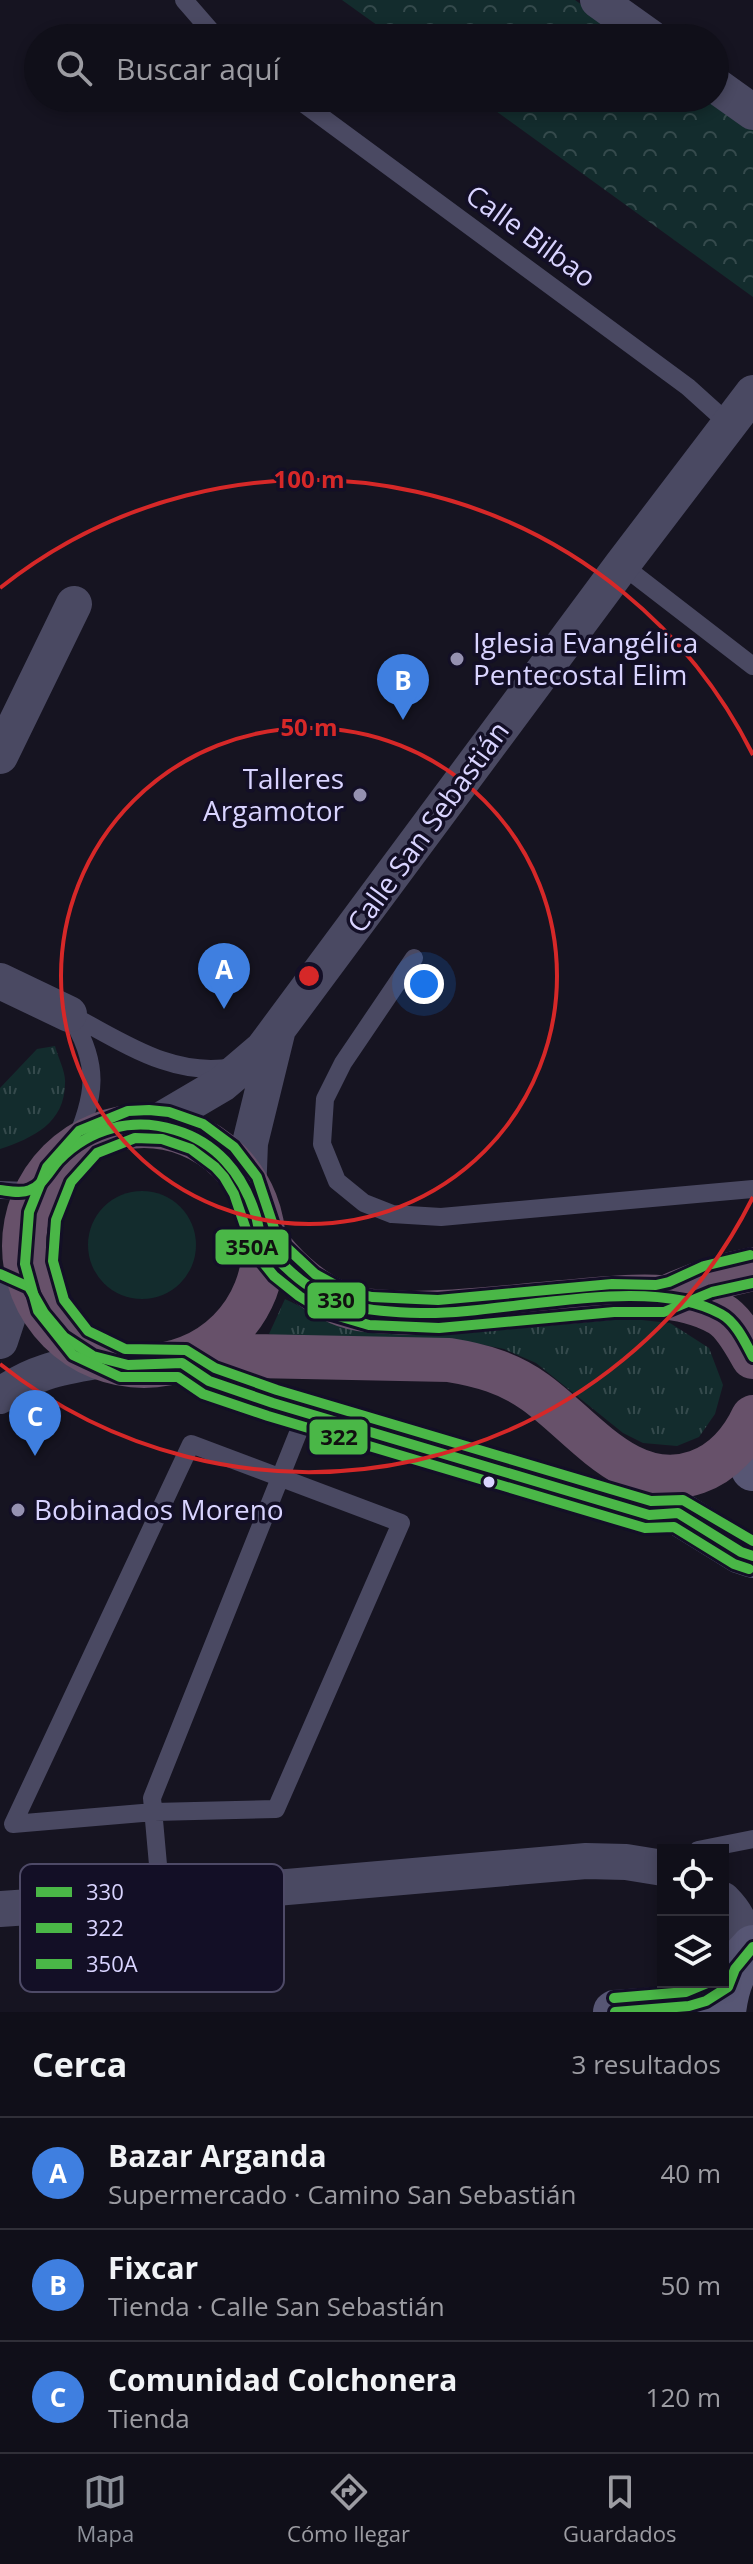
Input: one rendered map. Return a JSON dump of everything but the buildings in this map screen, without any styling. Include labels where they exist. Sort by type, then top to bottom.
[{"type":"highway","points":[[193,1359],[227,1337],[258,1284],[261,1236],[248,1194],[230,1162],[213,1147],[186,1132],[154,1124],[133,1124],[98,1131],[18,1192],[30,1210],[19,1274],[52,1325],[73,1344],[102,1360],[130,1367],[156,1368],[193,1359],[449,1360],[482,1365],[534,1391],[626,1466],[663,1478],[682,1477],[718,1462],[750,1440]]},
{"type":"highway","points":[[261,1236],[284,1266],[311,1287],[341,1304],[388,1312],[448,1313],[634,1296],[665,1298],[696,1303],[723,1315],[753,1357]]},
{"type":"highway","points":[[665,1298],[719,1275],[753,1269]]},
{"type":"main road","points":[[626,1466],[678,1513],[741,1552],[753,1556]]},
{"type":"main road","points":[[622,2011],[689,2006],[706,2001],[737,1976]]},
{"type":"street","points":[[598,0],[631,24]]},
{"type":"street","points":[[729,95],[753,112]]},
{"type":"street","name":"Calle San Sebastián","points":[[277,1032],[753,393]]},
{"type":"street","points":[[0,756],[74,604]]},
{"type":"street","points":[[0,981],[69,1014]]},
{"type":"street","points":[[154,1124],[205,1096],[263,1049],[277,1032]]},
{"type":"street","points":[[248,1194],[250,1143],[277,1032]]},
{"type":"street","points":[[0,1341],[19,1274]]},
{"type":"street","points":[[0,1396],[20,1381],[39,1373],[102,1360]]},
{"type":"street","points":[[284,1887],[586,1861],[657,1867]]},
{"type":"street","points":[[729,1901],[753,1910]]},
{"type":"street","points":[[729,1906],[738,1917],[744,1941],[737,1976]]},
{"type":"street","points":[[0,1909],[20,1908]]},
{"type":"lane","points":[[184,0],[205,24]]},
{"type":"lane","name":"Calle Bilbao","points":[[315,112],[688,387],[729,424]]},
{"type":"lane","points":[[622,565],[753,666]]},
{"type":"lane","points":[[414,958],[343,1063],[325,1099],[322,1144],[337,1181],[364,1203],[392,1214],[441,1217],[753,1189]]},
{"type":"lane","points":[[69,1014],[139,1053],[164,1062],[192,1070],[241,1066]]},
{"type":"lane","points":[[69,1014],[87,1046],[93,1077],[90,1103],[72,1149]]},
{"type":"lane","points":[[193,1359],[209,1381],[306,1413],[649,1515],[678,1513]]},
{"type":"lane","points":[[158,1864],[152,1798],[306,1413]]},
{"type":"lane","points":[[191,1444],[401,1523],[276,1809],[154,1812],[13,1824],[191,1444]]},
{"type":"lane","points":[[718,1844],[753,1839]]},
{"type":"green space","points":[[342,0],[575,0],[608,24],[375,24]]},
{"type":"green space","points":[[729,111],[753,129],[753,297],[497,112]]},
{"type":"green space","points":[[55,1046],[65,1079],[64,1097],[59,1109],[53,1119],[35,1134],[0,1149],[0,1088],[37,1049]]},
{"type":"green space","points":[[142,1191],[163,1195],[180,1207],[192,1224],[196,1245],[192,1266],[180,1283],[163,1295],[142,1299],[121,1295],[104,1283],[92,1266],[88,1245],[92,1224],[104,1207],[121,1195]]},
{"type":"green space","points":[[285,1299],[330,1321],[604,1316],[670,1323],[709,1348],[723,1385],[715,1414],[699,1437],[677,1446],[643,1443],[623,1433],[536,1363],[504,1349],[479,1344],[288,1338],[269,1334]]},
{"type":"transit line","name":"322","points":[[749,1569],[734,1564],[674,1527],[645,1528],[268,1416],[203,1394],[178,1377],[120,1377],[73,1355],[38,1311],[25,1264],[29,1212],[47,1167],[79,1131],[128,1111],[149,1110],[169,1112],[203,1124],[234,1147],[257,1177],[274,1228],[285,1246],[315,1274],[346,1291],[372,1297],[438,1300],[612,1284],[656,1285],[704,1266],[750,1255]]},
{"type":"transit line","name":"330","points":[[0,1190],[23,1192],[35,1188],[71,1149],[98,1133],[128,1125],[159,1126],[190,1135],[226,1161],[250,1198],[261,1237],[271,1252],[307,1285],[337,1301],[369,1309],[421,1313],[616,1296],[655,1297],[691,1302],[721,1314],[736,1327],[753,1357]]},
{"type":"transit line","name":"350A","points":[[753,1283],[712,1292],[664,1312],[614,1312],[439,1328],[369,1325],[325,1312],[274,1276],[253,1250],[234,1194],[215,1167],[191,1149],[162,1139],[135,1138],[97,1153],[71,1182],[56,1220],[53,1261],[64,1300],[88,1331],[125,1349],[186,1350],[215,1368],[277,1390],[651,1501],[683,1500],[753,1541]]},
{"type":"transit line","name":"330","points":[[0,1274],[29,1287],[44,1313],[64,1337],[93,1356],[128,1365],[182,1363],[209,1381],[273,1403],[649,1515],[678,1513],[741,1552],[753,1556]]},
{"type":"transit line","name":"330","points":[[615,2012],[689,2006],[706,2001],[728,1987],[735,1969],[753,1947]]},
{"type":"transit line","name":"350A","points":[[614,1998],[686,1992],[696,1988]]},
{"type":"place","name":"Iglesia Evangélica Pentecostal Elim","points":[[457,659]]},
{"type":"place","name":"Fixcar","points":[[403,720]]},
{"type":"place","name":"Talleres Argamotor","points":[[360,795]]},
{"type":"place","name":"Bazar Arganda","points":[[224,1009]]},
{"type":"place","name":"Comunidad Colchonera","points":[[35,1456]]},
{"type":"place","name":"Bobinados Moreno","points":[[18,1510]]}]
